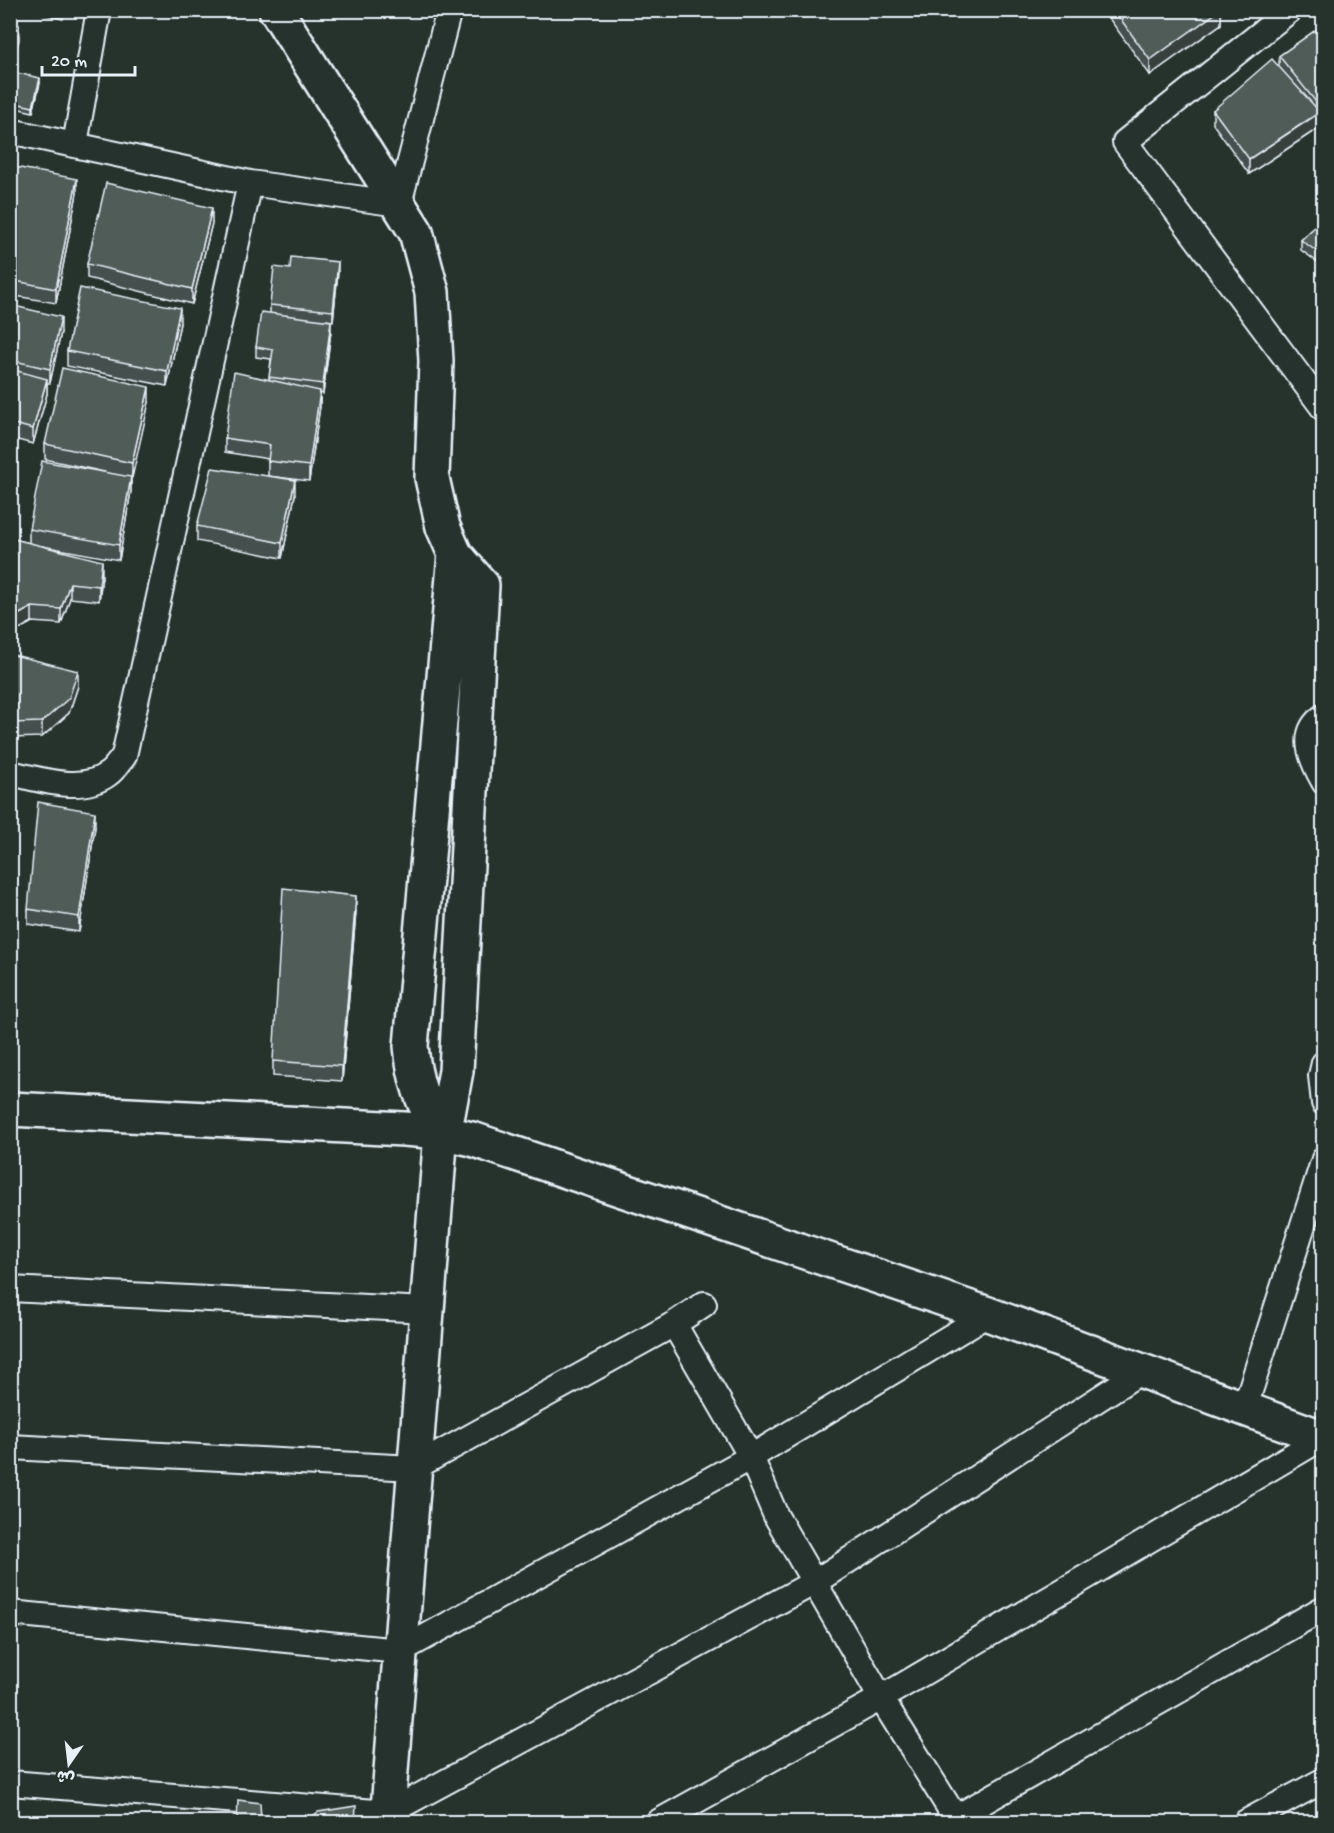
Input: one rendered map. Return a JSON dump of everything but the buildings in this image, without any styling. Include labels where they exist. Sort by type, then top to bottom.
[{"type":"street","points":[[75,144],[99,10]]},
{"type":"street","points":[[276,10],[416,232],[432,292],[436,361],[432,478],[442,527],[454,554],[482,585],[456,1071],[452,1101],[441,1132],[387,1818]]},
{"type":"street","points":[[399,204],[449,10]]},
{"type":"street","points":[[1290,10],[1125,142],[1323,409]]},
{"type":"street","points":[[10,131],[250,183],[399,204]]},
{"type":"street","points":[[10,773],[60,783],[87,784],[109,774],[124,756],[250,183]]},
{"type":"street","points":[[441,1132],[430,1116],[417,1085],[411,1046],[454,554]]},
{"type":"street","points":[[1323,716],[1311,730],[1309,742],[1310,753],[1323,782]]},
{"type":"street","points":[[1323,1063],[1321,1076],[1323,1103]]},
{"type":"street","points":[[10,1109],[441,1132],[501,1147],[988,1314],[1323,1438]]},
{"type":"street","points":[[1244,1410],[1323,1159]]},
{"type":"street","points":[[10,1289],[427,1310]]},
{"type":"street","points":[[10,1447],[414,1468],[674,1324],[704,1304]]},
{"type":"street","points":[[10,1613],[400,1650],[751,1457],[988,1314]]},
{"type":"street","points":[[674,1324],[751,1457],[776,1516],[880,1698],[954,1821],[1323,1608]]},
{"type":"street","points":[[10,1783],[387,1818],[815,1582],[1140,1372]]},
{"type":"street","points":[[658,1822],[880,1698],[1323,1438]]},
{"type":"street","points":[[1246,1822],[1323,1780]]}]
